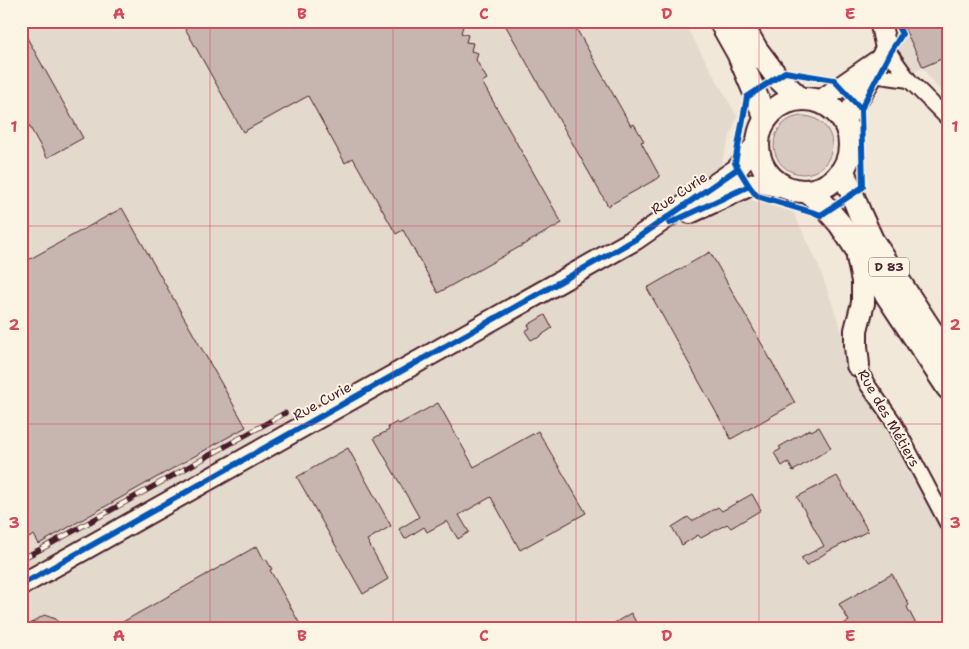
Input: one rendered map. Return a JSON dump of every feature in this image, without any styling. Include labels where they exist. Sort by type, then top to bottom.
[{"type":"main road","points":[[720,21],[738,53],[766,119]]},
{"type":"main road","points":[[740,21],[756,49],[777,77],[810,100],[838,113],[849,133],[848,159],[842,171],[833,181],[820,188],[798,190],[776,182],[766,171],[759,157],[758,142],[760,130],[766,119],[775,109],[787,102],[810,100],[880,61]]},
{"type":"main road","points":[[844,121],[880,61],[880,21]]},
{"type":"main road","name":"Rue Curie","points":[[636,238],[737,169],[758,142]]},
{"type":"main road","name":"D 83","points":[[842,171],[872,240],[948,356]]},
{"type":"main road","name":"Rue Curie","points":[[21,585],[636,238],[760,182],[798,190]]},
{"type":"main road","name":"D 83","points":[[798,190],[820,201],[829,210],[948,388]]},
{"type":"main road","points":[[856,248],[863,281],[863,303],[856,330],[858,364]]},
{"type":"street","points":[[880,61],[908,80],[948,119]]},
{"type":"street","points":[[880,61],[908,80]]},
{"type":"street","name":"Rue des Métiers","points":[[858,364],[867,384],[893,421],[948,525]]},
{"type":"shaded area","points":[[21,21],[683,21],[737,116],[720,166],[751,200],[793,212],[818,264],[851,357],[948,532],[948,628],[21,628]]},
{"type":"shaded area","points":[[888,21],[948,21],[948,97],[935,85],[923,68],[913,72],[892,35]]},
{"type":"shaded area","points":[[803,116],[814,118],[827,129],[832,145],[830,156],[819,169],[803,174],[792,172],[779,161],[774,145],[776,134],[787,121]]},
{"type":"building","points":[[181,21],[454,21],[456,24],[463,26],[461,33],[468,35],[466,42],[473,43],[471,51],[478,53],[476,60],[487,79],[482,82],[562,223],[438,293],[403,230],[396,234],[353,158],[345,163],[308,96],[243,132]]},
{"type":"building","points":[[503,21],[572,21],[631,126],[634,124],[644,141],[641,142],[660,177],[608,206]]},
{"type":"building","points":[[901,21],[948,21],[948,56],[923,67]]},
{"type":"building","points":[[21,27],[83,138],[47,158],[21,111]]},
{"type":"building","points":[[122,208],[246,427],[39,544],[34,535],[21,542],[21,264]]},
{"type":"building","points":[[710,252],[795,403],[731,439],[647,288]]},
{"type":"building","points":[[545,315],[552,328],[536,339],[531,340],[525,331],[530,328],[528,325]]},
{"type":"building","points":[[438,403],[474,467],[538,431],[586,513],[520,550],[491,497],[459,515],[469,532],[458,539],[447,521],[427,532],[424,527],[405,539],[399,529],[419,517],[374,438],[389,430],[388,427],[397,422],[399,424]]},
{"type":"building","points":[[819,427],[831,448],[793,471],[788,462],[782,466],[774,453],[781,449],[779,447],[810,429],[811,431]]},
{"type":"building","points":[[348,448],[391,526],[367,540],[388,579],[363,594],[297,477]]},
{"type":"building","points":[[837,476],[868,531],[827,552],[806,566],[801,558],[824,546],[797,497]]},
{"type":"building","points":[[752,494],[761,510],[731,528],[727,524],[701,538],[698,535],[682,545],[672,527],[688,517],[692,521],[718,507],[722,511]]},
{"type":"building","points":[[257,546],[264,560],[266,559],[272,569],[270,570],[302,628],[112,628]]},
{"type":"building","points":[[892,574],[909,605],[907,607],[918,628],[836,628],[849,621],[839,604]]},
{"type":"building","points":[[631,613],[639,628],[606,628]]},
{"type":"building","points":[[44,615],[56,619],[61,628],[24,628]]},
{"type":"railway","points":[[21,559],[285,413]]},
{"type":"cycle path","points":[[861,109],[902,34],[895,21]]},
{"type":"cycle path","points":[[785,72],[834,80],[861,109],[863,187],[821,215],[757,196],[735,163],[747,97],[785,72]]},
{"type":"cycle path","points":[[21,585],[636,239],[737,169]]},
{"type":"cycle path","points":[[670,223],[749,186]]}]
